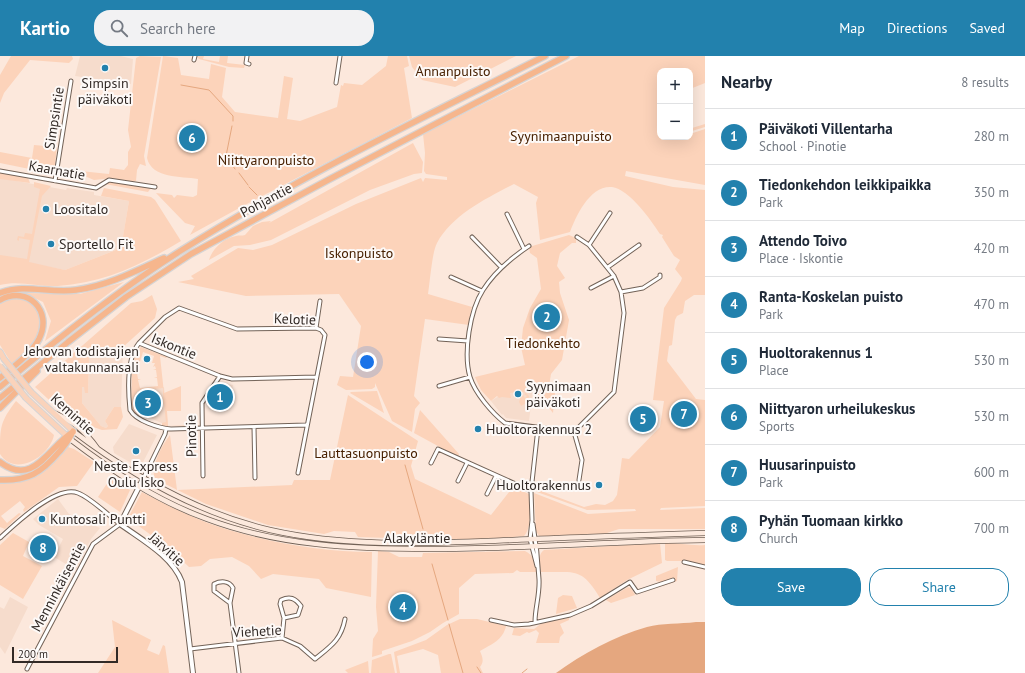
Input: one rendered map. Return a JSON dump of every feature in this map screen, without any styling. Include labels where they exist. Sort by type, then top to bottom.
[{"type":"highway","name":"Pohjantie","points":[[0,387],[62,335],[181,250],[323,169],[545,56]]},
{"type":"highway","name":"Pohjantie","points":[[0,398],[126,297],[191,254],[328,180],[566,56]]},
{"type":"highway","points":[[550,64],[572,56]]},
{"type":"highway","points":[[0,293],[19,288],[58,292],[91,287],[118,279],[181,250]]},
{"type":"highway","points":[[0,300],[12,295],[25,297],[39,308],[43,321],[39,339],[34,347],[0,378]]},
{"type":"highway","points":[[0,408],[68,342]]},
{"type":"highway","points":[[0,462],[16,470],[33,468],[73,432]]},
{"type":"highway","points":[[0,480],[20,479],[35,474],[49,463],[68,437]]},
{"type":"main road","name":"Kemintie","points":[[0,352],[31,392],[73,432],[99,451],[143,479]]},
{"type":"main road","name":"Kemintie","points":[[0,366],[26,398],[68,437],[100,461],[139,486]]},
{"type":"main road","points":[[52,412],[70,420],[87,434],[99,451]]},
{"type":"main road","name":"Alakyläntie","points":[[143,479],[178,496],[235,520],[270,530],[324,539],[460,542],[705,533]]},
{"type":"main road","name":"Alakyläntie","points":[[139,486],[208,519],[268,537],[324,546],[372,549],[534,547],[636,541],[705,540]]},
{"type":"street","points":[[247,56],[246,63],[249,64]]},
{"type":"street","points":[[336,83],[340,56]]},
{"type":"street","name":"Simpsintie","points":[[55,181],[71,81]]},
{"type":"street","name":"Kaarnatie","points":[[0,171],[96,188],[109,180],[155,187]]},
{"type":"street","points":[[589,245],[610,213]]},
{"type":"street","points":[[507,214],[524,249]]},
{"type":"street","points":[[472,237],[500,267]]},
{"type":"street","points":[[574,432],[614,392],[624,313],[621,292],[614,276],[589,245],[577,238]]},
{"type":"street","points":[[608,267],[639,245]]},
{"type":"street","points":[[529,246],[500,267],[482,291],[472,316],[468,341],[470,377],[480,395],[503,421],[511,425],[574,432]]},
{"type":"street","points":[[621,292],[643,288],[660,277],[660,275]]},
{"type":"street","points":[[591,288],[614,276]]},
{"type":"street","points":[[451,277],[482,291]]},
{"type":"street","points":[[316,328],[320,301]]},
{"type":"street","name":"Kelotie","points":[[139,344],[165,317],[179,308],[237,329],[316,328],[322,330],[325,335],[306,425],[298,473]]},
{"type":"street","points":[[439,340],[468,341]]},
{"type":"street","name":"Iskontie","points":[[166,429],[140,419],[132,414],[130,410],[130,368],[132,356],[139,344],[220,376],[235,379],[316,377]]},
{"type":"street","name":"Pinotie","points":[[204,476],[202,403],[220,376]]},
{"type":"street","points":[[439,386],[470,377]]},
{"type":"street","points":[[0,538],[25,516],[60,493],[70,491],[79,493],[120,524],[165,434],[166,429],[306,425]]},
{"type":"street","points":[[254,427],[255,478]]},
{"type":"street","points":[[535,622],[540,579],[533,539],[531,491],[538,428]]},
{"type":"street","points":[[574,432],[582,460],[579,480]]},
{"type":"street","points":[[431,463],[438,449],[531,491]]},
{"type":"street","points":[[458,481],[467,463]]},
{"type":"street","points":[[487,494],[496,476]]},
{"type":"street","name":"Järvitie","points":[[120,524],[161,554],[175,567],[179,574],[182,582],[193,673]]},
{"type":"street","name":"Menninkäisentie","points":[[28,669],[93,544],[120,524]]},
{"type":"street","points":[[684,562],[705,567]]},
{"type":"street","points":[[491,620],[514,625],[535,622],[583,611],[630,582],[637,592],[673,580]]},
{"type":"street","points":[[230,603],[214,591],[214,584],[222,582],[231,584],[234,592],[230,603],[239,673]]},
{"type":"street","points":[[282,638],[284,618],[280,604],[281,600],[291,598],[297,600],[301,606],[298,615],[284,618]]},
{"type":"street","name":"Viehetie","points":[[190,649],[282,638],[296,644],[315,659],[335,642],[343,631],[345,619]]},
{"type":"shaded area","name":"Simpsin päiväkoti","points":[[80,56],[121,56],[133,59],[131,84],[75,76]]},
{"type":"shaded area","points":[[0,178],[66,190],[67,188],[94,192],[94,195],[129,201],[121,248],[65,270],[0,257]]},
{"type":"shaded area","points":[[101,347],[123,347],[121,407],[114,407],[105,421],[108,426],[106,428],[101,426],[82,403],[81,387],[84,387],[88,393],[89,357]]},
{"type":"shaded area","name":"Syynimaan päiväkoti","points":[[535,373],[529,421],[506,418],[491,401]]},
{"type":"shaded area","points":[[218,383],[233,385],[230,404],[204,404]]},
{"type":"shaded area","points":[[164,387],[168,426],[133,410],[134,391]]},
{"type":"shaded area","points":[[129,424],[157,435],[140,468],[114,453],[113,447]]},
{"type":"shaded area","points":[[58,499],[69,514],[100,528],[91,539],[76,570],[54,557],[63,539],[39,525],[33,519]]},
{"type":"shaded area","points":[[10,597],[28,607],[5,654],[0,647],[0,607],[4,609]]},
{"type":"shaded area","points":[[705,622],[705,673],[556,673],[599,646],[623,635],[647,627]]},
{"type":"green space","points":[[11,56],[72,56],[73,59],[69,63],[30,60],[4,93],[0,103],[0,75]]},
{"type":"green space","points":[[140,56],[161,57],[144,156],[146,166],[140,164],[137,170],[136,181],[125,181],[113,178],[94,180],[87,177],[60,176],[61,169],[109,174],[110,168],[124,170],[128,165],[128,152],[131,147],[128,130],[136,58]]},
{"type":"green space","name":"Niittyaronpuisto","points":[[163,56],[178,58],[181,75],[209,79],[211,64],[226,68],[222,97],[235,112],[278,118],[284,76],[293,78],[287,119],[300,121],[337,107],[341,85],[343,86],[344,83],[362,85],[386,66],[388,56],[407,56],[409,66],[404,68],[412,118],[190,235],[195,226],[185,223],[156,193],[172,195],[174,198],[177,195],[193,197],[197,195],[198,179],[176,177],[161,173],[150,165],[147,158]]},
{"type":"green space","points":[[196,56],[204,56],[203,59],[219,62],[220,56],[228,56],[227,63],[245,65],[244,68],[229,67],[199,59]]},
{"type":"green space","name":"Annanpuisto","points":[[409,56],[516,56],[455,87],[422,80],[412,67]]},
{"type":"green space","name":"Syynimaanpuisto","points":[[579,56],[705,56],[705,83],[693,88],[693,68],[657,68],[657,140],[693,140],[693,133],[705,129],[705,185],[626,171],[625,176],[673,187],[705,190],[705,295],[694,295],[685,301],[683,313],[677,316],[675,320],[672,345],[669,346],[667,361],[696,399],[705,400],[705,506],[661,508],[660,510],[705,508],[705,529],[619,529],[604,534],[543,538],[539,536],[536,531],[534,493],[588,514],[636,511],[635,509],[587,510],[537,492],[536,489],[584,507],[596,504],[605,505],[613,501],[617,495],[622,458],[629,459],[660,427],[664,401],[653,400],[664,308],[682,278],[675,269],[680,260],[674,256],[662,237],[663,235],[660,234],[639,206],[619,189],[612,187],[597,191],[580,210],[570,232],[540,240],[536,203],[538,197],[514,184],[471,208],[444,233],[435,247],[428,294],[472,307],[469,325],[425,319],[414,396],[420,403],[415,409],[412,432],[392,421],[375,383],[375,387],[372,389],[346,390],[337,385],[340,376],[353,377],[361,326],[339,294],[246,296],[178,282],[194,279],[191,276],[238,248],[253,250],[272,245],[356,204],[421,178],[423,182],[425,178],[447,180],[447,177],[426,174],[424,171],[425,153],[423,134]]},
{"type":"green space","points":[[705,124],[705,127],[693,131],[693,128]]},
{"type":"green space","name":"Iskonpuisto","points":[[413,143],[423,162],[422,173],[414,174],[370,190],[271,240],[250,245],[234,246],[209,260],[216,248],[227,239],[245,235],[253,226],[262,222],[271,221],[269,223]]},
{"type":"green space","points":[[34,145],[57,147],[54,174],[0,163],[0,152],[32,158]]},
{"type":"green space","points":[[0,173],[28,178],[30,183],[0,179]]},
{"type":"green space","points":[[107,181],[151,188],[148,192],[105,184]]},
{"type":"green space","points":[[34,182],[51,186],[42,196],[29,262],[65,270],[121,248],[129,201],[101,196],[104,188],[151,197],[155,200],[181,241],[138,265],[107,277],[91,281],[58,286],[22,283],[0,285],[0,255],[27,259],[30,240],[19,238],[19,241],[17,240],[18,236],[24,237],[25,233],[32,234],[40,189],[34,187]]},
{"type":"green space","name":"Tiedonkehto","points":[[569,235],[576,238],[576,243],[572,243],[560,253],[557,266],[565,278],[559,282],[560,293],[569,320],[562,360],[551,374],[548,392],[555,393],[553,413],[549,408],[535,407],[539,385],[533,384],[532,393],[520,392],[525,398],[527,396],[524,394],[526,393],[529,396],[528,402],[521,406],[519,402],[521,396],[518,392],[510,393],[511,398],[499,398],[497,396],[491,401],[481,390],[475,377],[525,365],[521,347],[523,328],[530,308],[541,289],[537,258],[530,253],[529,247]]},
{"type":"green space","points":[[124,282],[45,341],[51,321],[43,302],[24,293],[80,294]]},
{"type":"green space","points":[[152,295],[157,309],[155,318],[123,347],[101,347],[89,357],[88,393],[85,393],[84,387],[82,387],[82,403],[101,426],[106,428],[108,426],[105,421],[114,407],[121,407],[123,417],[117,429],[102,430],[85,424],[73,415],[60,410],[35,387],[131,303],[142,301]]},
{"type":"green space","points":[[12,297],[22,299],[36,307],[41,320],[40,328],[32,345],[12,364],[0,345],[0,302]]},
{"type":"green space","points":[[141,347],[167,357],[160,356],[164,393],[181,386],[181,411],[167,411],[168,426],[162,426],[162,423],[166,422],[164,404],[160,404],[163,403],[163,388],[137,391],[139,417],[131,408],[132,373],[140,371],[137,373],[138,379],[141,380],[138,380],[140,388],[158,386],[157,378],[154,378],[157,377],[156,370],[153,370],[156,369],[155,366],[153,367],[155,363],[152,363],[154,356],[143,352],[138,368],[132,368],[135,352]]},
{"type":"green space","points":[[377,391],[384,413],[350,393],[351,392]]},
{"type":"green space","name":"Lauttasuonpuisto","points":[[348,395],[418,441],[411,466],[415,479],[491,515],[513,487],[529,494],[530,522],[524,536],[504,538],[441,540],[358,537],[355,532],[334,531],[324,534],[268,525],[206,504],[177,490],[292,485],[294,480],[330,480]]},
{"type":"green space","points":[[16,401],[54,435],[51,443],[39,457],[23,464],[14,464],[6,461],[0,454],[2,425],[7,414]]},
{"type":"green space","points":[[420,410],[459,454],[458,457],[414,433]]},
{"type":"green space","points":[[200,418],[199,426],[168,426],[199,425]]},
{"type":"green space","points":[[170,435],[177,490],[155,479],[154,474],[155,462]]},
{"type":"green space","points":[[68,447],[74,449],[94,462],[77,486],[59,487],[24,512],[23,510],[25,507],[20,501],[1,516],[7,523],[19,513],[21,514],[5,529],[0,527],[0,482],[21,481],[44,470]]},
{"type":"green space","points":[[110,479],[130,490],[120,512],[98,497]]},
{"type":"green space","points":[[142,492],[199,520],[248,535],[310,548],[372,552],[371,597],[326,588],[319,579],[273,574],[261,579],[249,566],[232,557],[210,559],[201,566],[189,567],[171,550],[128,518]]},
{"type":"green space","points":[[13,533],[29,542],[23,556],[42,566],[23,599],[0,585],[0,545]]},
{"type":"green space","points":[[660,543],[662,563],[627,580],[600,598],[587,581],[576,573],[541,572],[540,555],[544,550]]},
{"type":"green space","points":[[665,543],[705,545],[705,566],[682,561],[665,560]]},
{"type":"green space","points":[[378,551],[389,552],[399,557],[422,557],[423,553],[525,551],[535,562],[537,572],[520,572],[517,570],[513,573],[475,574],[459,588],[459,614],[412,641],[382,651],[382,654],[372,657],[373,639],[378,631],[376,607]]},
{"type":"green space","points":[[678,567],[677,581],[663,586],[661,582],[656,581],[656,576]]},
{"type":"green space","points":[[628,587],[631,588],[635,595],[611,603],[606,600]]},
{"type":"green space","points":[[563,595],[572,596],[577,608],[556,614],[558,598]]},
{"type":"green space","points":[[569,618],[569,620],[560,624],[564,633],[560,637],[559,643],[536,643],[539,633],[536,630],[529,633],[527,632],[520,636],[512,635],[514,628],[534,629],[542,623]]},
{"type":"green space","points":[[460,619],[477,619],[506,626],[505,631],[500,638],[493,644],[480,651],[483,660],[480,667],[483,673],[441,673],[438,655],[423,649],[397,656],[400,673],[397,673],[394,652],[426,640],[447,625]]},
{"type":"green space","points":[[112,620],[151,640],[147,650],[159,655],[163,645],[165,646],[169,673],[98,673],[115,647]]},
{"type":"green space","points":[[391,654],[395,673],[371,673],[372,660]]},
{"type":"green space","points":[[368,661],[369,673],[348,673],[345,670]]},
{"type":"waterway","points":[[181,85],[209,90],[233,116],[233,121]]},
{"type":"waterway","points":[[232,126],[226,156],[235,169]]},
{"type":"waterway","points":[[239,173],[248,185]]},
{"type":"waterway","points":[[249,187],[257,195]]},
{"type":"waterway","points":[[405,465],[423,529]]},
{"type":"waterway","points":[[432,564],[448,620]]},
{"type":"waterway","points":[[449,624],[463,673]]},
{"type":"waterway","points":[[477,667],[481,673]]},
{"type":"waterway","points":[[522,673],[527,669]]},
{"type":"place","name":"Simpsin päiväkoti","points":[[105,68]]},
{"type":"place","name":"Niittyaron urheilukeskus","points":[[192,138]]},
{"type":"place","name":"Loositalo","points":[[46,209]]},
{"type":"place","name":"Sportello Fit","points":[[51,244]]},
{"type":"place","name":"Tiedonkehdon leikkipaikka","points":[[547,317]]},
{"type":"place","name":"Jehovan todistajien valtakunnansali","points":[[147,359]]},
{"type":"place","name":"Syynimaan päiväkoti","points":[[518,394]]},
{"type":"place","name":"Päiväkoti Villentarha","points":[[220,397]]},
{"type":"place","name":"Attendo Toivo","points":[[148,403]]},
{"type":"place","name":"Huusarinpuisto","points":[[684,414]]},
{"type":"place","name":"Huoltorakennus 1","points":[[643,419]]},
{"type":"place","name":"Huoltorakennus 2","points":[[478,429]]},
{"type":"place","name":"Neste Express Oulu Isko","points":[[136,451]]},
{"type":"place","name":"Huoltorakennus","points":[[599,485]]},
{"type":"place","name":"Kuntosali Puntti","points":[[42,519]]},
{"type":"place","name":"Pyhän Tuomaan kirkko","points":[[43,548]]},
{"type":"place","name":"Ranta-Koskelan puisto","points":[[403,607]]}]
